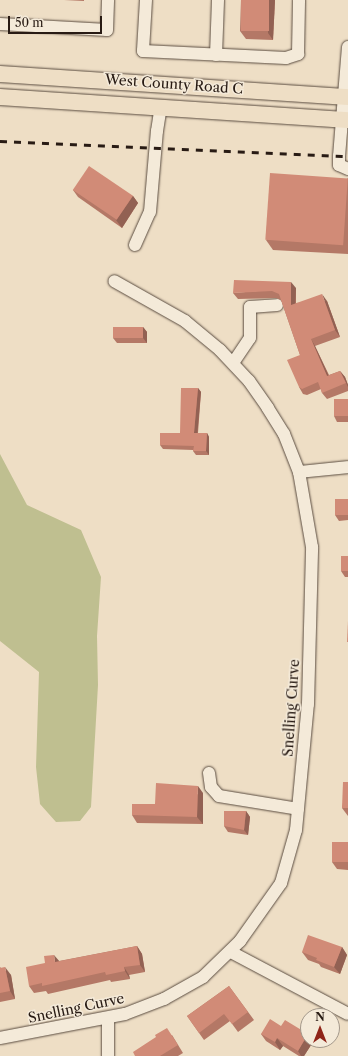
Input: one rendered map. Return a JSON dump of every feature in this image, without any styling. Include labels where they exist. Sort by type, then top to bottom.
[{"type":"main road","name":"West County Road C","points":[[0,74],[188,85],[347,97]]},
{"type":"main road","points":[[161,106],[172,94],[188,85]]},
{"type":"main road","name":"West County Road C","points":[[0,97],[161,106],[345,120]]},
{"type":"street","points":[[0,24],[107,30],[108,0]]},
{"type":"street","points":[[146,0],[143,51],[286,58],[298,54],[299,0]]},
{"type":"street","points":[[216,55],[218,0]]},
{"type":"street","points":[[348,48],[347,97],[339,165],[348,169]]},
{"type":"street","points":[[135,245],[150,212],[157,131],[161,106]]},
{"type":"street","name":"Snelling Curve","points":[[0,1038],[108,1019],[144,1008],[184,989],[203,977],[231,952],[257,920],[281,883],[290,857],[298,809],[308,704],[312,553],[309,518],[299,472],[284,434],[268,408],[233,363],[185,321],[114,280]]},
{"type":"street","points":[[233,363],[250,338],[250,307],[277,305]]},
{"type":"street","points":[[299,472],[348,467]]},
{"type":"street","points":[[209,773],[211,787],[219,796],[298,809]]},
{"type":"street","points":[[231,952],[348,1014]]},
{"type":"street","points":[[108,1019],[108,1056]]},
{"type":"green space","points":[[0,454],[27,505],[81,530],[101,577],[97,636],[98,685],[91,807],[80,821],[56,822],[40,804],[36,767],[39,672],[0,641]]},
{"type":"building","points":[[241,0],[269,0],[269,31],[241,31]]},
{"type":"building","points":[[89,166],[133,196],[117,220],[73,190]]},
{"type":"building","points":[[270,173],[348,178],[343,245],[265,240]]},
{"type":"building","points":[[234,280],[291,282],[291,305],[322,294],[335,330],[311,339],[327,376],[340,371],[346,383],[322,393],[318,382],[302,389],[299,387],[287,360],[300,355],[279,294],[272,291],[233,293]]},
{"type":"building","points":[[113,327],[143,327],[143,338],[113,338]]},
{"type":"building","points":[[181,388],[198,388],[194,433],[207,433],[206,451],[193,451],[194,446],[160,445],[160,433],[180,433]]},
{"type":"building","points":[[334,399],[348,399],[348,416],[334,416]]},
{"type":"building","points":[[335,499],[348,499],[348,515],[335,515]]},
{"type":"building","points":[[341,556],[348,556],[348,571],[341,571]]},
{"type":"building","points":[[348,621],[348,642],[347,642]]},
{"type":"building","points":[[343,782],[348,782],[348,808],[342,808]]},
{"type":"building","points":[[156,783],[198,786],[197,817],[132,815],[132,804],[155,804]]},
{"type":"building","points":[[224,811],[246,811],[244,830],[224,826]]},
{"type":"building","points":[[332,842],[348,842],[348,862],[332,862]]},
{"type":"building","points":[[308,935],[342,947],[334,967],[316,960],[317,958],[302,952]]},
{"type":"building","points":[[137,946],[140,965],[124,967],[125,971],[106,975],[105,972],[42,986],[42,983],[29,986],[26,967],[45,963],[44,956],[54,955],[55,962]]},
{"type":"building","points":[[5,967],[10,991],[0,993],[0,968]]},
{"type":"building","points":[[229,986],[248,1012],[232,1024],[224,1014],[199,1033],[187,1016]]},
{"type":"building","points":[[270,1019],[281,1026],[285,1020],[300,1029],[300,1048],[298,1051],[277,1038],[275,1042],[261,1034]]},
{"type":"building","points":[[167,1028],[178,1045],[160,1056],[135,1056],[133,1052],[156,1037],[155,1035]]},
{"type":"railway","points":[[0,141],[348,156]]}]
